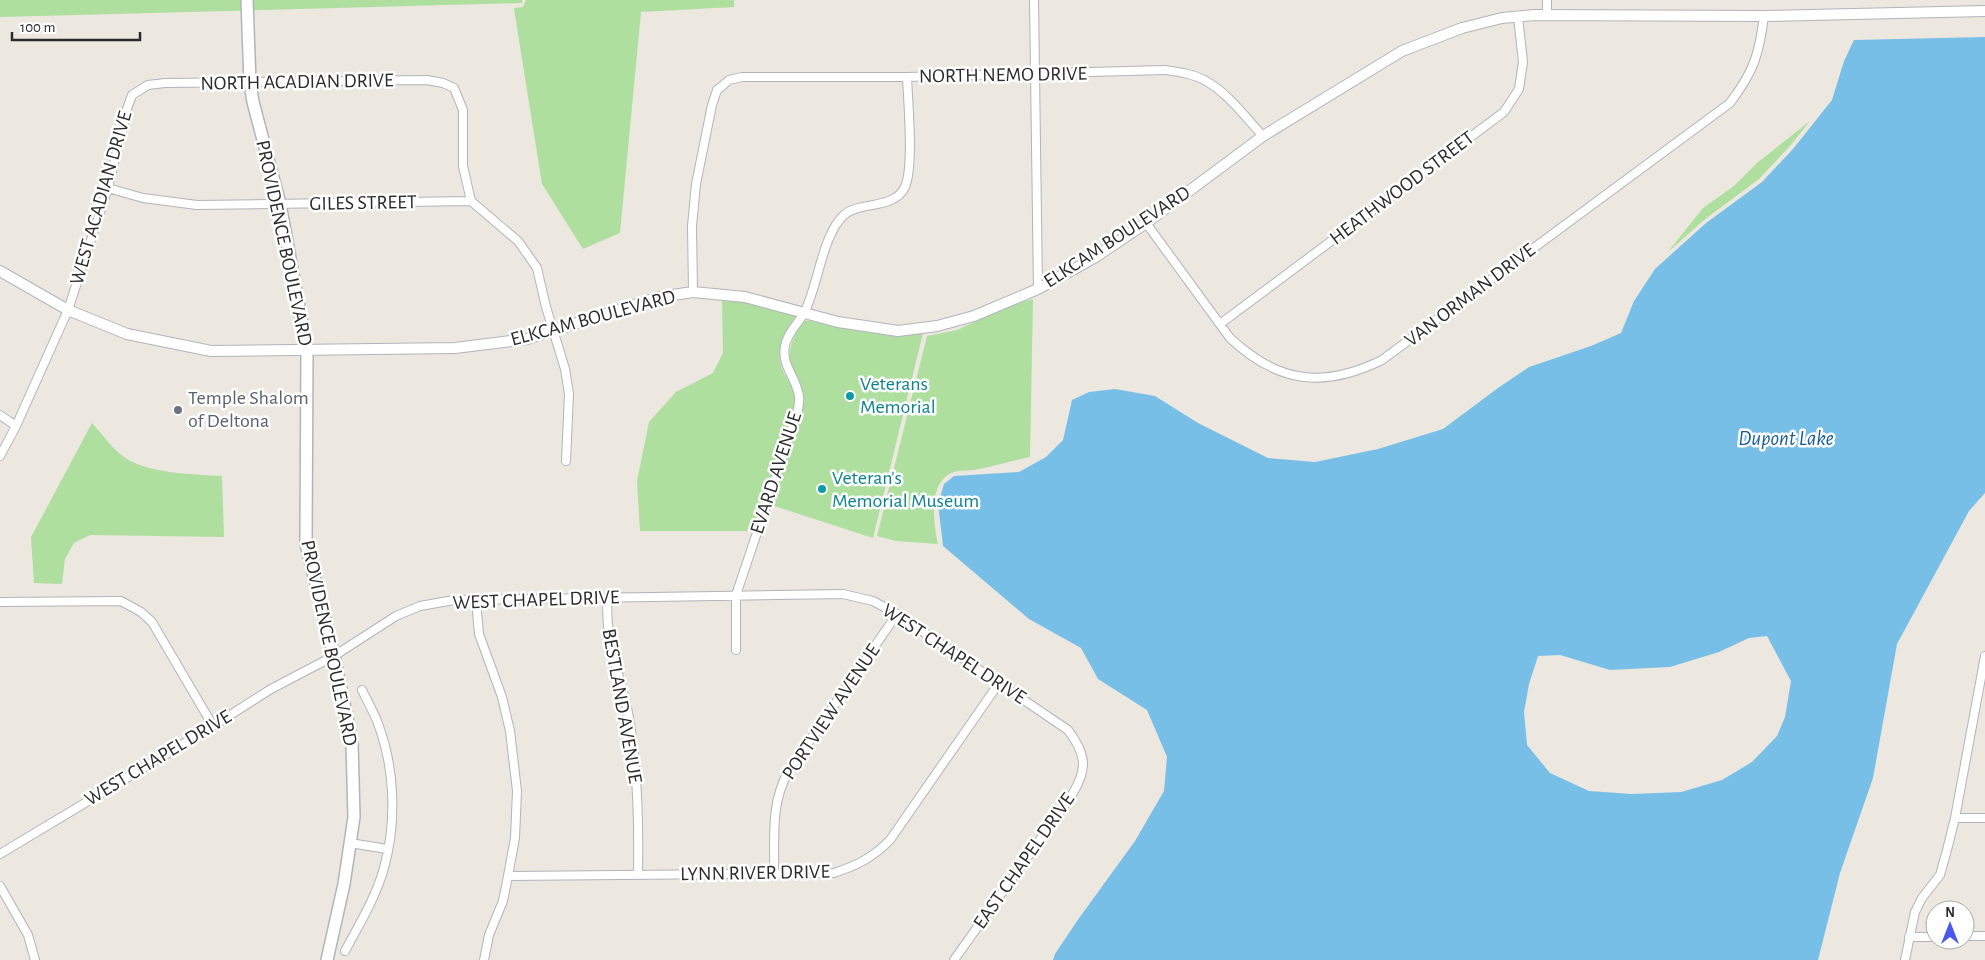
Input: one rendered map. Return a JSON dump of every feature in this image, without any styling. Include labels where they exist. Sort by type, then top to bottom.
[{"type":"main road","name":"PROVIDENCE BOULEVARD","points":[[247,0],[250,83],[253,102],[280,204],[307,350],[306,544],[334,656],[352,742],[354,816],[344,884],[327,960]]},
{"type":"street","points":[[1034,0],[1038,289]]},
{"type":"street","points":[[1547,0],[1547,15]]},
{"type":"street","name":"ELKCAM BOULEVARD","points":[[0,271],[68,310],[127,334],[211,351],[455,348],[527,339],[659,297],[693,292],[745,297],[838,322],[898,331],[937,326],[974,316],[1038,289],[1094,258],[1146,223],[1263,136],[1402,51],[1462,28],[1502,18],[1547,15],[1764,16],[1985,11]]},
{"type":"street","name":"VAN ORMAN DRIVE","points":[[1146,223],[1230,338],[1248,354],[1284,373],[1310,378],[1336,377],[1359,371],[1382,360],[1730,102],[1744,84],[1760,50],[1764,16]]},
{"type":"street","name":"HEATHWOOD STREET","points":[[1220,324],[1504,112],[1519,89],[1522,71],[1523,62],[1518,17]]},
{"type":"street","name":"NORTH NEMO DRIVE","points":[[693,292],[692,226],[696,184],[712,105],[717,90],[729,80],[742,77],[907,77],[1165,70],[1183,72],[1206,81],[1228,98],[1263,136]]},
{"type":"street","name":"EVARD AVENUE","points":[[736,650],[736,595],[797,414],[799,397],[783,355],[785,343],[791,330],[804,313],[832,233],[844,214],[893,198],[904,188],[910,156],[907,77]]},
{"type":"street","name":"NORTH ACADIAN DRIVE","points":[[139,89],[148,85],[165,83],[427,80],[443,83],[454,88],[463,110],[463,166],[471,201]]},
{"type":"street","name":"WEST ACADIAN DRIVE","points":[[0,456],[16,426],[68,310],[108,188],[127,110],[132,95],[139,89]]},
{"type":"street","name":"GILES STREET","points":[[108,188],[143,198],[196,204],[471,201]]},
{"type":"street","points":[[471,201],[518,241],[537,268],[565,369],[569,394],[566,461]]},
{"type":"street","points":[[0,415],[16,426]]},
{"type":"street","name":"WEST CHAPEL DRIVE","points":[[0,854],[213,726],[270,688],[334,656],[404,611],[454,600],[843,594],[873,601],[897,614],[1068,730],[1080,746],[1083,758]]},
{"type":"street","name":"BESTLAND AVENUE","points":[[608,597],[606,607],[609,638],[628,717],[636,775],[639,824],[638,875]]},
{"type":"street","points":[[476,600],[479,634],[502,697],[511,740],[517,791],[515,838],[508,876],[503,901],[489,935],[484,960]]},
{"type":"street","points":[[0,602],[121,601],[141,612],[152,622],[213,726]]},
{"type":"street","name":"PORTVIEW AVENUE","points":[[774,874],[775,806],[780,788],[788,772],[897,614]]},
{"type":"street","points":[[1905,960],[1915,912],[1922,898],[1940,875],[1955,818],[1982,699],[1985,656]]},
{"type":"street","name":"LYNN RIVER DRIVE","points":[[508,876],[834,873],[860,864],[878,853],[890,840],[999,683]]},
{"type":"street","name":"PROVIDENCE BOULEVARD","points":[[345,951],[376,891],[384,868],[393,807],[386,752],[377,722],[362,690]]},
{"type":"street","name":"EAST CHAPEL DRIVE","points":[[954,960],[1073,793],[1081,780],[1084,767],[1083,758]]},
{"type":"street","points":[[1955,818],[1985,818]]},
{"type":"street","points":[[350,843],[387,850]]},
{"type":"street","points":[[0,886],[28,935],[35,960]]},
{"type":"street","points":[[1909,938],[1925,937]]},
{"type":"green space","points":[[0,0],[522,0],[522,3],[0,17]]},
{"type":"green space","points":[[526,0],[734,0],[734,7],[641,12],[620,233],[583,249],[542,184],[514,9],[523,7]]},
{"type":"green space","points":[[1810,121],[1759,179],[1704,220],[1667,253],[1703,208],[1734,186],[1757,163]]},
{"type":"green space","points":[[722,299],[748,303],[796,316],[787,329],[780,350],[781,365],[795,398],[793,413],[753,531],[640,531],[637,481],[649,422],[676,392],[713,373],[723,353]]},
{"type":"green space","points":[[1033,299],[1030,457],[980,469],[956,471],[946,477],[940,484],[934,503],[938,544],[896,541],[877,536],[927,336],[957,330],[1009,306]]},
{"type":"green space","points":[[813,320],[881,333],[923,333],[873,538],[771,505],[803,406],[788,360],[792,342],[803,321]]},
{"type":"green space","points":[[92,423],[124,457],[144,467],[171,472],[222,476],[224,537],[90,535],[74,543],[65,559],[62,584],[34,583],[31,537]]},
{"type":"water","name":"Dupont Lake","points":[[1985,37],[1985,493],[1969,511],[1897,644],[1873,778],[1840,873],[1818,960],[1053,960],[1077,921],[1135,841],[1164,791],[1167,757],[1147,710],[1098,679],[1081,648],[1029,619],[943,546],[938,504],[944,484],[954,476],[1019,472],[1046,457],[1063,440],[1072,400],[1089,392],[1115,389],[1155,396],[1198,423],[1268,458],[1315,462],[1378,449],[1443,429],[1529,367],[1591,346],[1621,333],[1634,301],[1655,269],[1706,223],[1762,182],[1793,149],[1832,100],[1844,61],[1854,40]],"holes":[[[1767,636],[1791,681],[1785,717],[1777,736],[1752,762],[1722,780],[1681,792],[1632,794],[1589,791],[1550,773],[1527,745],[1524,712],[1529,684],[1538,656],[1560,655],[1610,670],[1670,667],[1719,652],[1749,638]]]},
{"type":"place","name":"Veterans Memorial","points":[[850,396]]},
{"type":"place","name":"Temple Shalom of Deltona","points":[[178,410]]},
{"type":"place","name":"Veteran's Memorial Museum","points":[[822,489]]}]
